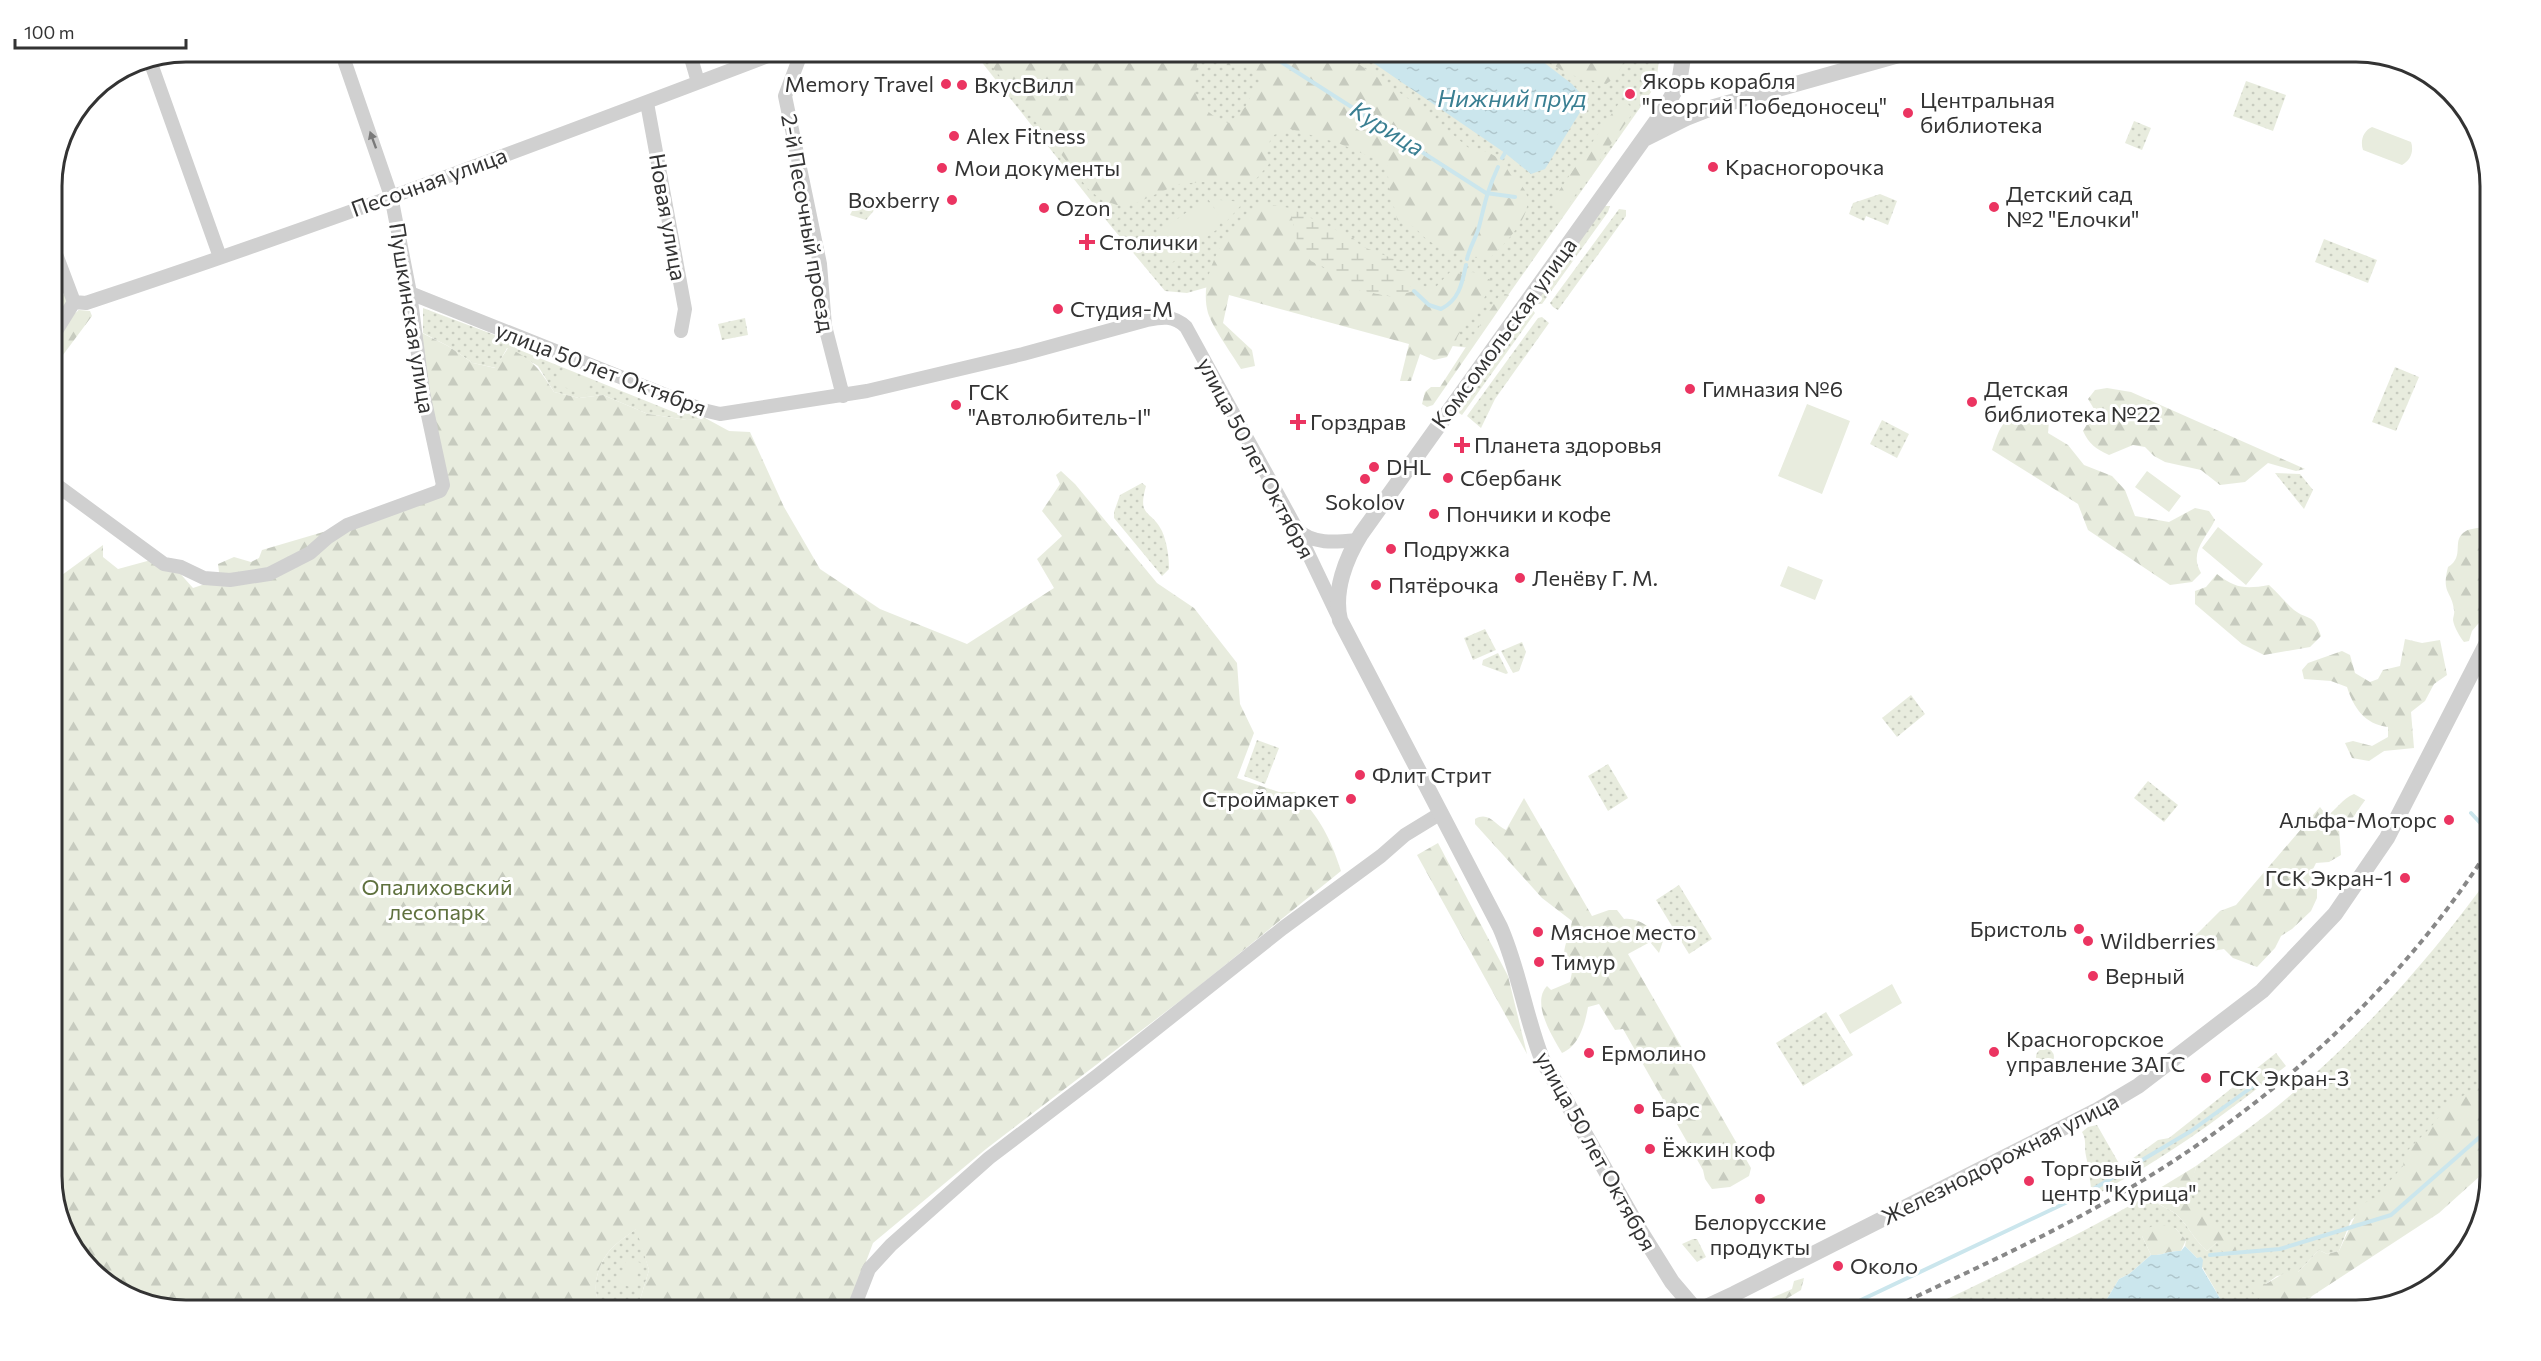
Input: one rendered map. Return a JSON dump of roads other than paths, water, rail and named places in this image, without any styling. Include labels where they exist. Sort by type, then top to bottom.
[{"type":"street","name":"Пушкинская улица","points":[[62,489],[164,564],[182,567],[204,578],[230,580],[269,574],[310,553],[347,525],[441,491],[443,485],[423,392],[410,293],[391,196],[345,62]]},
{"type":"street","points":[[692,62],[698,82]]},
{"type":"street","name":"Песочная улица","points":[[74,302],[86,303],[98,300],[220,257],[647,103],[752,62]]},
{"type":"street","name":"2-й Песочный проезд","points":[[798,62],[785,96],[820,264],[825,326],[843,396]]},
{"type":"street","name":"Комсомольская улица","points":[[1340,620],[1339,591],[1357,540],[1642,140],[1680,83],[1683,62]]},
{"type":"street","points":[[1642,140],[1707,110],[1875,62]]},
{"type":"street","points":[[152,66],[220,257]]},
{"type":"street","points":[[1680,83],[1681,95],[1688,104],[1707,110]]},
{"type":"street","name":"Новая улица","points":[[647,103],[685,309],[681,331]]},
{"type":"street","points":[[62,270],[74,302],[62,321]]},
{"type":"street","name":"улица 50 лет Октября","points":[[410,293],[703,410],[720,414],[843,396],[1023,354],[1160,317],[1174,319],[1186,327],[1294,526],[1340,620],[1484,894],[1510,951],[1542,1059],[1639,1229],[1672,1282],[1687,1300]]},
{"type":"street","points":[[1294,526],[1303,535],[1318,540],[1357,540]]},
{"type":"street","name":"Железнодорожная улица","points":[[1737,1300],[2082,1119],[2138,1086],[2257,996],[2322,929],[2367,869],[2414,788],[2479,658]]},
{"type":"street","points":[[857,1300],[869,1269],[891,1245],[989,1158],[1107,1068],[1283,928],[1381,856],[1405,834],[1441,813]]},
{"type":"water","name":"Нижний пруд","points":[[1372,62],[1543,62],[1572,84],[1582,95],[1582,109],[1545,169],[1531,174],[1505,153]]},
{"type":"water","points":[[2185,1246],[2197,1258],[2201,1257],[2202,1268],[2221,1300],[2106,1300],[2119,1279],[2129,1274],[2151,1255],[2181,1251]]},
{"type":"waterway","name":"Курица","points":[[1281,62],[1486,193],[1515,197]]},
{"type":"waterway","points":[[1502,158],[1505,153]]},
{"type":"waterway","points":[[1467,259],[1498,167]]},
{"type":"waterway","points":[[1414,291],[1429,305],[1441,309],[1456,296],[1466,265]]},
{"type":"waterway","name":"Курица","points":[[2471,813],[2480,822]]},
{"type":"waterway","points":[[2085,1194],[2191,1131],[2252,1087]]},
{"type":"waterway","points":[[2210,1255],[2280,1249],[2391,1215],[2480,1137]]},
{"type":"waterway","points":[[1861,1300],[2078,1197]]},
{"type":"railway","points":[[1909,1300],[2105,1203],[2187,1152],[2237,1117],[2332,1037],[2376,993],[2417,946],[2480,862]]},
{"type":"place","name":"Memory Travel","points":[[946,84]]},
{"type":"place","name":"ВкусВилл","points":[[962,85]]},
{"type":"place","name":"Якорь корабля \"Георгий Победоносец\"","points":[[1630,94]]},
{"type":"place","name":"Центральная библиотека","points":[[1908,113]]},
{"type":"place","name":"Alex Fitness","points":[[954,136]]},
{"type":"place","name":"Красногорочка","points":[[1713,167]]},
{"type":"place","name":"Мои документы","points":[[942,168]]},
{"type":"place","name":"Boxberry","points":[[952,200]]},
{"type":"place","name":"Детский сад №2 \"Елочки\"","points":[[1994,207]]},
{"type":"place","name":"Ozon","points":[[1044,208]]},
{"type":"place","name":"Столички","points":[[1087,242]]},
{"type":"place","name":"Студия-М","points":[[1058,309]]},
{"type":"place","name":"Гимназия №6","points":[[1690,389]]},
{"type":"place","name":"Детская библиотека №22","points":[[1972,402]]},
{"type":"place","name":"ГСК \"Автолюбитель-I\"","points":[[956,405]]},
{"type":"place","name":"Горздрав","points":[[1298,422]]},
{"type":"place","name":"Планета здоровья","points":[[1462,445]]},
{"type":"place","name":"DHL","points":[[1374,467]]},
{"type":"place","name":"Сбербанк","points":[[1448,478]]},
{"type":"place","name":"Sokolov","points":[[1365,479]]},
{"type":"place","name":"Пончики и кофе","points":[[1434,514]]},
{"type":"place","name":"Подружка","points":[[1391,549]]},
{"type":"place","name":"Ленёву Г. М.","points":[[1520,578]]},
{"type":"place","name":"Пятёрочка","points":[[1376,585]]},
{"type":"place","name":"Флит Стрит","points":[[1360,775]]},
{"type":"place","name":"Строймаркет","points":[[1351,799]]},
{"type":"place","name":"Альфа-Моторс","points":[[2449,820]]},
{"type":"place","name":"ГСК Экран-1","points":[[2405,878]]},
{"type":"place","name":"Бристоль","points":[[2079,929]]},
{"type":"place","name":"Мясное место","points":[[1538,932]]},
{"type":"place","name":"Wildberries","points":[[2088,941]]},
{"type":"place","name":"Тимур","points":[[1539,962]]},
{"type":"place","name":"Верный","points":[[2093,976]]},
{"type":"place","name":"Красногорское управление ЗАГС","points":[[1994,1052]]},
{"type":"place","name":"Ермолино","points":[[1589,1053]]},
{"type":"place","name":"ГСК Экран-3","points":[[2206,1078]]},
{"type":"place","name":"Барс","points":[[1639,1109]]},
{"type":"place","name":"Ёжкин коф","points":[[1650,1149]]},
{"type":"place","name":"Торговый центр \"Курица\"","points":[[2029,1181]]},
{"type":"place","name":"Белорусские продукты","points":[[1760,1199]]},
{"type":"place","name":"Около","points":[[1838,1266]]},
{"type":"park label","name":"Опалиховский лесопарк","points":[[437,900]]}]
